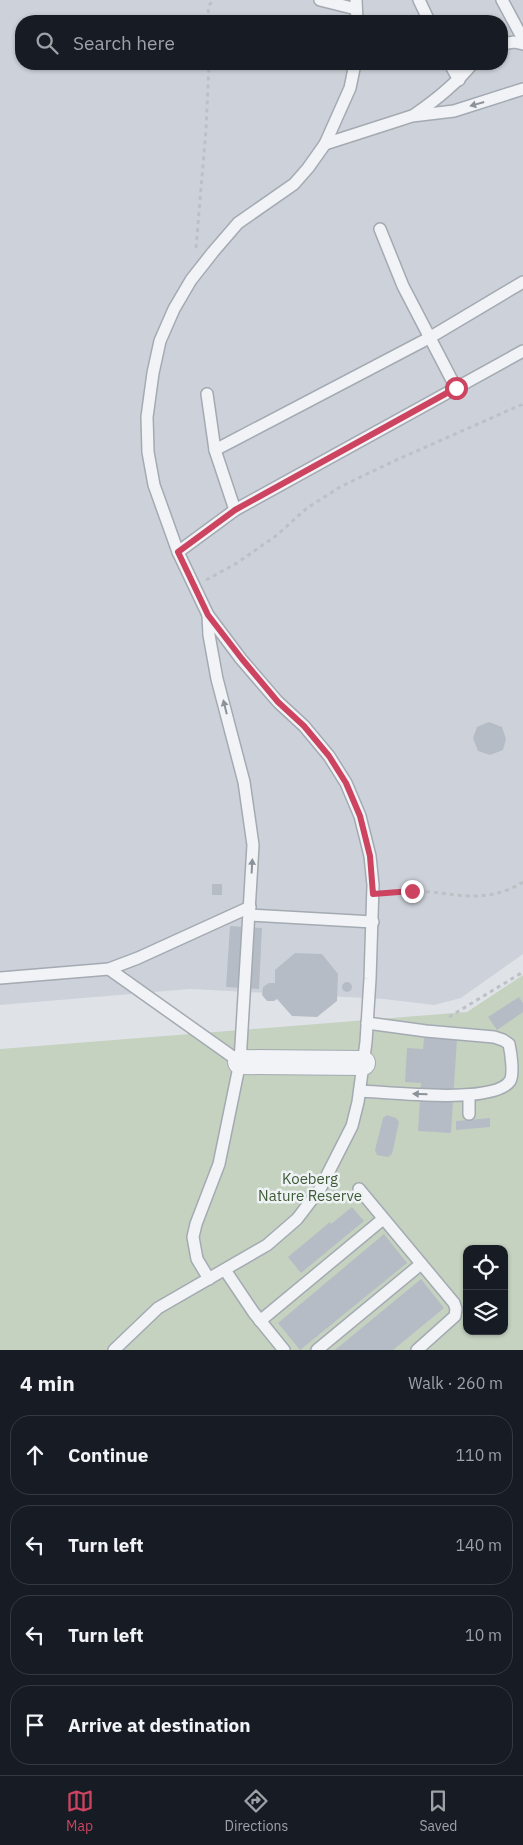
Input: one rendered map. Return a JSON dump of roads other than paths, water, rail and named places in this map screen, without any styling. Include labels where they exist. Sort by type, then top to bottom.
[{"type":"street","points":[[240,1062],[363,1063]]},
{"type":"lane","points":[[320,0],[356,5]]},
{"type":"lane","points":[[418,0],[426,15]]},
{"type":"lane","points":[[502,0],[523,39]]},
{"type":"lane","points":[[508,43],[523,44]]},
{"type":"lane","points":[[114,1350],[158,1308],[266,1245],[297,1219],[320,1189],[352,1126],[360,1091],[367,1023],[373,894],[368,848],[360,816],[346,783],[329,756],[304,726],[278,702],[208,615],[178,552],[154,485],[148,452],[147,418],[152,373],[160,341],[174,309],[212,252],[238,224],[294,184],[308,168],[325,144],[350,88],[354,70]]},
{"type":"lane","points":[[453,70],[459,80]]},
{"type":"lane","points":[[412,116],[438,98],[459,80],[467,70]]},
{"type":"lane","points":[[325,144],[412,116],[454,111],[523,88]]},
{"type":"lane","points":[[380,229],[403,286],[456,388]]},
{"type":"lane","points":[[215,450],[429,338],[523,282]]},
{"type":"lane","points":[[178,552],[235,510],[523,351]]},
{"type":"lane","points":[[206,394],[215,450],[235,510]]},
{"type":"lane","points":[[208,615],[209,635],[218,679],[244,782],[253,845],[240,1062],[219,1164],[196,1224],[193,1237],[193,1247],[197,1259],[209,1279]]},
{"type":"lane","points":[[0,978],[109,969],[250,911],[373,922]]},
{"type":"lane","points":[[109,969],[240,1062]]},
{"type":"lane","points":[[360,1091],[469,1096],[488,1093],[505,1087],[511,1080],[509,1044],[503,1040],[494,1037],[367,1023]]},
{"type":"lane","points":[[469,1096],[469,1114]]},
{"type":"lane","points":[[359,1189],[454,1303],[456,1309],[455,1316],[417,1350]]},
{"type":"lane","points":[[260,1321],[383,1219]]},
{"type":"lane","points":[[317,1350],[421,1264]]},
{"type":"lane","points":[[225,1270],[260,1321],[284,1350]]},
{"type":"park label","name":"Koeberg Nature Reserve","points":[[310,1188]]}]
